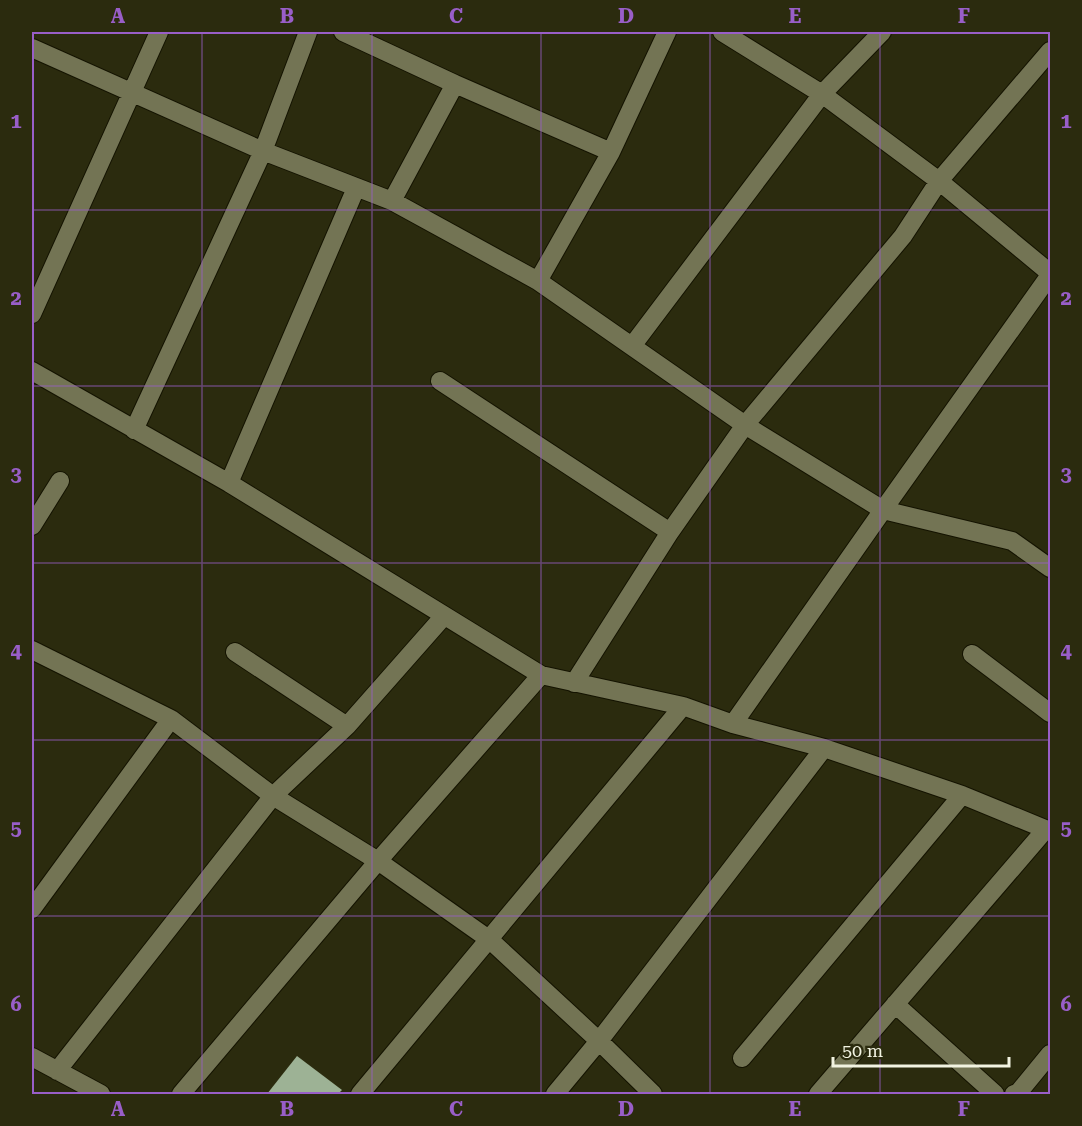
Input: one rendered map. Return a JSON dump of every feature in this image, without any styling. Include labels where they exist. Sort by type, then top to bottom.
[{"type":"street","points":[[32,314],[159,32]]},
{"type":"street","points":[[134,430],[263,151],[308,32]]},
{"type":"street","points":[[343,32],[455,84],[612,152]]},
{"type":"street","points":[[538,281],[612,152],[667,32]]},
{"type":"street","points":[[722,32],[822,94],[939,181],[1050,274],[733,724]]},
{"type":"street","points":[[632,346],[822,94],[882,32]]},
{"type":"street","points":[[32,48],[263,151],[392,201],[538,281],[745,425],[883,510],[1012,541],[1050,568]]},
{"type":"street","points":[[574,683],[670,532],[745,425],[903,236],[939,181],[1050,51]]},
{"type":"street","points":[[392,201],[455,84]]},
{"type":"street","points":[[229,483],[356,188]]},
{"type":"street","points":[[32,371],[229,483],[541,675],[683,706],[733,724],[824,748],[962,795],[1048,830],[896,1004],[826,1092]]},
{"type":"street","points":[[440,381],[670,532]]},
{"type":"street","points":[[32,526],[60,481]]},
{"type":"street","points":[[57,1071],[273,796],[347,726],[444,616]]},
{"type":"street","points":[[32,650],[171,719],[273,796],[378,861],[490,940],[599,1041],[653,1095]]},
{"type":"street","points":[[235,652],[347,726]]},
{"type":"street","points":[[972,654],[1050,713]]},
{"type":"street","points":[[181,1095],[378,861],[541,675]]},
{"type":"street","points":[[360,1095],[683,706]]},
{"type":"street","points":[[32,909],[171,719]]},
{"type":"street","points":[[555,1095],[824,748]]},
{"type":"street","points":[[741,1058],[962,795]]},
{"type":"street","points":[[896,1004],[995,1095]]},
{"type":"street","points":[[1014,1095],[1050,1054]]},
{"type":"street","points":[[32,1057],[96,1093]]},
{"type":"building","points":[[297,1056],[342,1090],[338,1094],[267,1094]]}]
